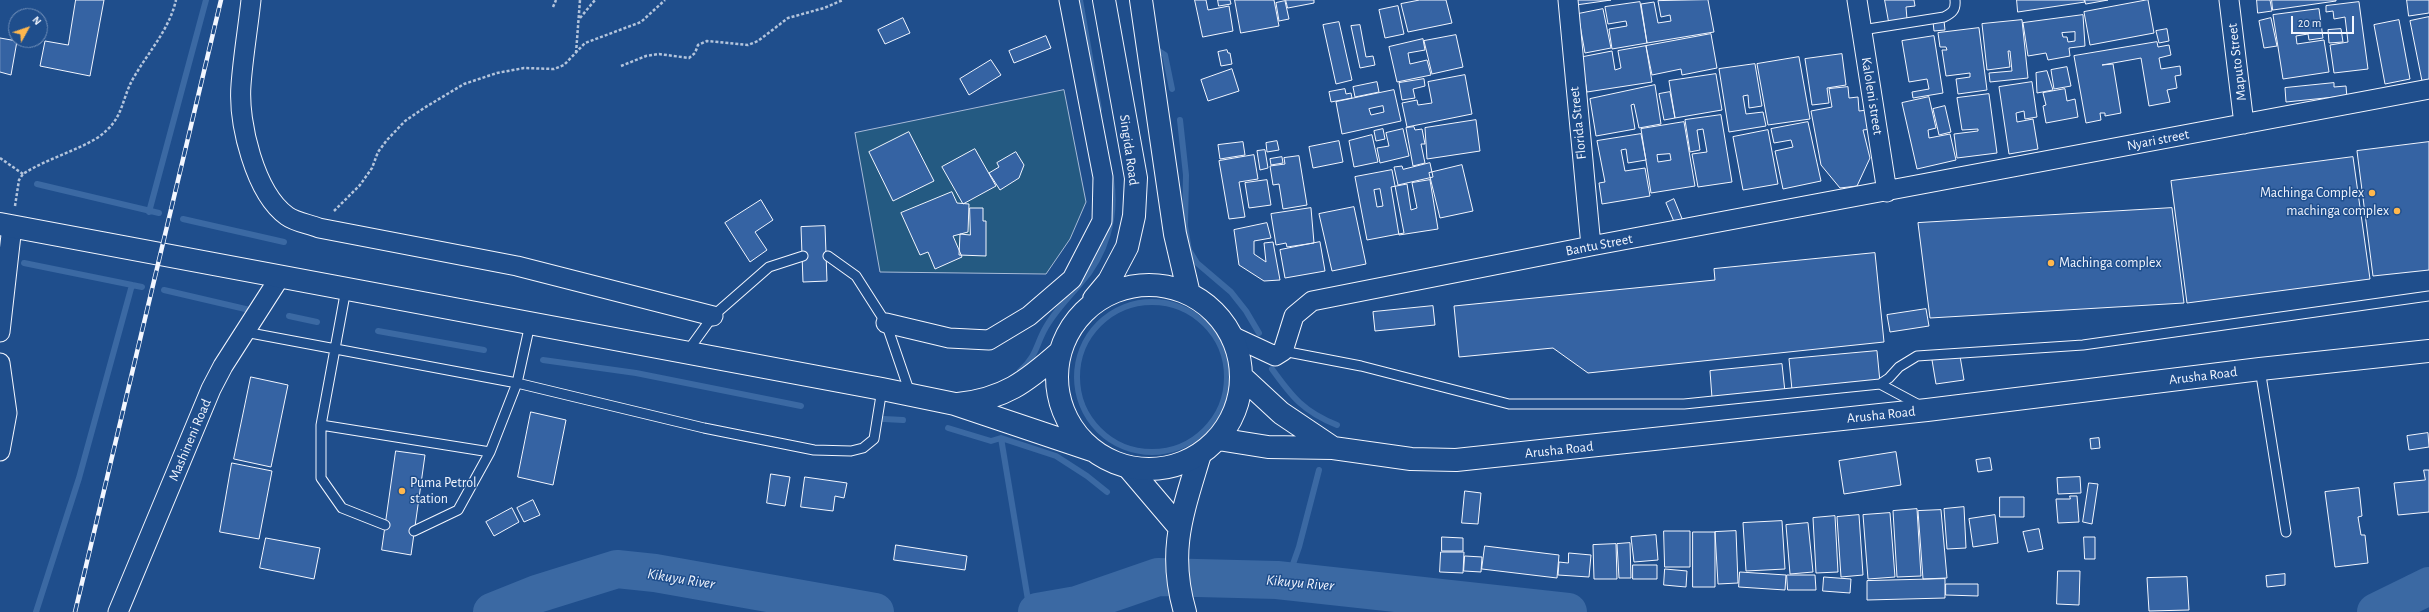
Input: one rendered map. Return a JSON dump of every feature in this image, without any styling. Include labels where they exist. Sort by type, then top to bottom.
[{"type":"main road","name":"Singida Road","points":[[1084,311],[1109,281],[1127,247],[1136,178],[1104,0]]},
{"type":"main road","points":[[1141,0],[1175,234],[1189,294]]},
{"type":"main road","points":[[6,225],[346,290],[882,389],[955,404],[1092,450],[1109,460],[1128,467],[1153,470],[1178,465],[1200,454],[1218,439],[1231,421],[1236,406],[1241,376],[1238,355],[1232,336],[1210,309],[1189,294],[1167,287],[1144,285],[1121,288],[1100,298],[1084,311],[1065,337],[1060,352],[1056,379],[1061,406],[1074,430],[1092,450]]},
{"type":"main road","name":"Arusha Road","points":[[1218,439],[1268,448],[1333,448],[1411,459],[1456,460],[1927,410],[2260,369],[2429,351]]},
{"type":"main road","points":[[955,404],[977,402],[1007,392],[1030,379],[1060,352]]},
{"type":"main road","points":[[1241,376],[1281,414],[1333,448]]},
{"type":"main road","points":[[1185,610],[1176,556],[1178,527],[1200,454]]},
{"type":"main road","points":[[1128,467],[1178,527]]},
{"type":"street","points":[[251,0],[241,87],[246,136],[257,178],[271,201],[288,217],[319,228],[517,266],[713,316]]},
{"type":"street","points":[[886,323],[949,338],[990,340],[1029,316],[1072,280],[1102,221],[1103,177],[1069,0]]},
{"type":"street","name":"Florida Street","points":[[1568,0],[1591,246]]},
{"type":"street","name":"Kaloleni street","points":[[1858,0],[1886,192]]},
{"type":"street","name":"Maputo Street","points":[[2229,0],[2244,124]]},
{"type":"street","name":"Nyari street","points":[[1886,192],[2429,89]]},
{"type":"street","name":"Bantu Street","points":[[1283,351],[1294,316],[1312,301],[1591,246],[1886,192]]},
{"type":"street","points":[[0,332],[6,225]]},
{"type":"street","name":"Mashineni Road","points":[[118,612],[211,389],[280,277]]},
{"type":"street","points":[[1232,336],[1275,356],[1283,351]]},
{"type":"street","points":[[0,363],[7,413],[0,451]]},
{"type":"lane","points":[[1862,30],[1944,18],[1952,13],[1956,6],[1955,0]]},
{"type":"lane","points":[[686,353],[713,316],[769,267],[802,256]]},
{"type":"lane","points":[[828,256],[856,276],[886,323],[911,395]]},
{"type":"lane","points":[[346,290],[321,424],[320,478],[342,508],[385,525]]},
{"type":"lane","points":[[1283,351],[1361,366],[1509,404],[1684,404],[1880,384],[1889,378],[1898,367],[1917,356],[2083,345],[2429,296]]},
{"type":"lane","points":[[414,531],[458,510],[490,452],[517,383],[530,324]]},
{"type":"lane","points":[[245,332],[517,383],[718,431],[814,450],[851,451],[863,448],[874,439],[882,389]]},
{"type":"lane","points":[[2260,369],[2286,532]]},
{"type":"lane","points":[[1880,384],[1927,410]]},
{"type":"lane","points":[[321,424],[490,452]]},
{"type":"path","points":[[6,225],[19,180],[23,174],[96,138],[112,124],[124,105],[133,78],[172,17],[176,0]]},
{"type":"path","points":[[553,7],[556,0]]},
{"type":"path","points":[[576,55],[580,18],[580,0]]},
{"type":"path","points":[[580,18],[595,0]]},
{"type":"path","points":[[319,228],[360,185],[372,168],[378,152],[387,140],[405,121],[424,108],[464,84],[497,73],[524,68],[554,69],[564,65],[576,55],[585,43],[641,22],[665,0]]},
{"type":"path","points":[[621,66],[646,56],[659,54],[689,58],[695,53],[698,45],[707,41],[748,45],[758,41],[788,18],[824,8],[843,0]]},
{"type":"path","points":[[0,158],[23,174]]},
{"type":"shaded area","points":[[1064,90],[1086,202],[1070,239],[1046,274],[880,272],[855,133]]},
{"type":"building","points":[[76,0],[104,0],[90,76],[40,66],[44,48],[48,48],[48,42],[68,45]]},
{"type":"building","points":[[1195,0],[1206,0],[1208,10],[1229,6],[1233,31],[1203,37]]},
{"type":"building","points":[[1218,0],[1230,0],[1231,4],[1219,6]]},
{"type":"building","points":[[1235,0],[1274,0],[1279,26],[1241,33]]},
{"type":"building","points":[[1286,0],[1314,0],[1314,3],[1288,8]]},
{"type":"building","points":[[1420,0],[1446,0],[1452,23],[1408,32],[1401,4]]},
{"type":"building","points":[[1576,0],[1611,0],[1576,5]]},
{"type":"building","points":[[1708,0],[1714,32],[1647,43],[1641,4],[1654,2],[1658,23],[1671,21],[1670,15],[1661,17],[1658,1]]},
{"type":"building","points":[[1885,0],[1914,0],[1915,6],[1906,7],[1907,19],[1889,22]]},
{"type":"building","points":[[2017,0],[2084,0],[2085,2],[2018,12]]},
{"type":"building","points":[[2085,0],[2108,0],[2086,4]]},
{"type":"building","points":[[2148,0],[2154,33],[2090,45],[2084,12]]},
{"type":"building","points":[[2257,0],[2270,0],[2272,11],[2258,13]]},
{"type":"building","points":[[2272,0],[2336,0],[2336,1],[2273,10]]},
{"type":"building","points":[[2407,0],[2429,0],[2429,13],[2409,16]]},
{"type":"building","points":[[1285,1],[1289,19],[1279,21],[1276,3]]},
{"type":"building","points":[[1640,2],[1647,43],[1612,49],[1609,29],[1627,26],[1626,21],[1608,24],[1605,7]]},
{"type":"building","points":[[2359,2],[2368,69],[2334,73],[2330,45],[2348,42],[2345,17],[2334,19],[2333,11],[2326,12],[2326,6]]},
{"type":"building","points":[[1398,6],[1404,34],[1385,38],[1379,10]]},
{"type":"building","points":[[1603,9],[1611,48],[1585,53],[1578,14]]},
{"type":"building","points":[[2319,9],[2323,38],[2309,40],[2308,34],[2296,36],[2297,44],[2324,40],[2329,72],[2283,79],[2273,15]]},
{"type":"building","points":[[2083,15],[2085,46],[2069,48],[2070,56],[2048,60],[2046,53],[2028,56],[2023,23]],"holes":[[[2075,32],[2075,41],[2068,42],[2067,37],[2063,37],[2062,33]]]},
{"type":"building","points":[[2429,17],[2429,80],[2422,81],[2410,21]]},
{"type":"building","points":[[903,18],[910,33],[885,44],[878,30]]},
{"type":"building","points":[[2271,18],[2277,46],[2264,48],[2259,21]]},
{"type":"building","points":[[2022,20],[2028,78],[1990,82],[1989,73],[2012,71],[2010,51],[2008,51],[2010,67],[1987,70],[1982,24]]},
{"type":"building","points":[[2399,20],[2410,79],[2385,84],[2374,25]]},
{"type":"building","points":[[1944,21],[1945,30],[1934,31],[1933,22]]},
{"type":"building","points":[[1339,22],[1352,80],[1336,84],[1323,25]]},
{"type":"building","points":[[1360,25],[1366,57],[1373,56],[1375,65],[1360,68],[1351,26]]},
{"type":"building","points":[[1979,28],[1987,90],[1958,94],[1956,79],[1970,77],[1970,73],[1946,76],[1942,50],[1947,50],[1946,47],[1940,47],[1938,33]]},
{"type":"building","points":[[2167,29],[2169,41],[2159,43],[2156,31]]},
{"type":"building","points":[[2341,29],[2343,42],[2329,43],[2328,30]]},
{"type":"building","points":[[1711,34],[1717,68],[1682,75],[1681,69],[1652,75],[1646,46]]},
{"type":"building","points":[[1456,35],[1463,67],[1432,74],[1424,41]]},
{"type":"building","points":[[1046,36],[1051,48],[1014,63],[1009,51]]},
{"type":"building","points":[[1934,36],[1943,93],[1913,98],[1912,92],[1929,89],[1927,79],[1909,82],[1902,41]]},
{"type":"building","points":[[0,38],[8,39],[8,48],[16,48],[11,75],[0,72]]},
{"type":"building","points":[[1423,39],[1425,50],[1408,53],[1410,64],[1427,60],[1431,75],[1397,82],[1389,47]]},
{"type":"building","points":[[2157,42],[2158,47],[2169,45],[2171,55],[2159,58],[2161,69],[2180,66],[2181,75],[2175,76],[2177,88],[2167,90],[2170,102],[2149,106],[2141,58],[2102,65],[2113,64],[2121,113],[2105,116],[2105,113],[2100,113],[2101,120],[2086,123],[2074,56]]},
{"type":"building","points":[[1646,46],[1652,82],[1587,92],[1581,57],[1612,51],[1615,70],[1621,68],[1618,51]]},
{"type":"building","points":[[1227,50],[1228,53],[1230,53],[1232,64],[1221,66],[1218,52]]},
{"type":"building","points":[[1842,54],[1846,85],[1827,88],[1829,103],[1812,105],[1805,59]]},
{"type":"building","points":[[1799,57],[1810,119],[1768,125],[1757,64]]},
{"type":"building","points":[[991,60],[1001,75],[969,95],[960,79]]},
{"type":"building","points":[[1755,64],[1762,106],[1749,108],[1748,95],[1743,96],[1746,114],[1763,112],[1766,126],[1729,132],[1719,69]]},
{"type":"building","points":[[2067,67],[2071,86],[2054,89],[2051,70]]},
{"type":"building","points":[[1232,69],[1239,91],[1208,101],[1201,80]]},
{"type":"building","points":[[2047,71],[2053,90],[2037,93],[2036,73]]},
{"type":"building","points":[[1716,74],[1722,110],[1675,118],[1669,81]]},
{"type":"building","points":[[1465,75],[1472,114],[1407,127],[1402,103],[1417,100],[1418,105],[1432,103],[1428,82]]},
{"type":"building","points":[[1424,79],[1425,86],[1413,89],[1415,98],[1402,100],[1399,83]]},
{"type":"building","points":[[1377,82],[1379,92],[1355,97],[1353,87]]},
{"type":"building","points":[[2032,82],[2037,117],[2025,119],[2024,111],[2016,113],[2017,122],[2033,119],[2038,149],[2009,154],[1999,87]]},
{"type":"building","points":[[2334,83],[2334,87],[2346,86],[2347,98],[2336,99],[2335,97],[2286,102],[2285,88]]},
{"type":"building","points":[[1655,85],[1661,124],[1639,128],[1634,104],[1631,105],[1635,129],[1596,136],[1590,99]]},
{"type":"building","points":[[1848,87],[1849,98],[1858,97],[1859,111],[1867,110],[1871,129],[1863,130],[1870,158],[1857,186],[1840,188],[1821,165],[1811,111],[1832,107],[1829,89]]},
{"type":"building","points":[[1345,89],[1346,94],[1351,93],[1352,98],[1331,102],[1329,92]]},
{"type":"building","points":[[2065,89],[2067,101],[2075,99],[2078,117],[2046,123],[2043,106],[2046,105],[2043,93]]},
{"type":"building","points":[[1394,90],[1401,121],[1342,134],[1336,102]],"holes":[[[1383,106],[1384,112],[1371,115],[1369,109]]]},
{"type":"building","points":[[1670,92],[1675,118],[1664,120],[1659,94]]},
{"type":"building","points":[[1989,94],[1997,153],[1957,158],[1954,134],[1978,131],[1978,129],[1962,130],[1957,98]]},
{"type":"building","points":[[1929,97],[1936,128],[1928,130],[1929,138],[1950,134],[1956,160],[1917,169],[1902,103]]},
{"type":"building","points":[[1945,106],[1951,132],[1939,135],[1933,109]]},
{"type":"building","points":[[1721,115],[1732,182],[1698,187],[1692,154],[1707,152],[1703,129],[1697,130],[1700,150],[1690,152],[1685,120]]},
{"type":"building","points":[[1476,120],[1480,151],[1427,159],[1425,128]]},
{"type":"building","points":[[1684,122],[1695,186],[1651,193],[1641,129]],"holes":[[[1670,154],[1671,160],[1658,162],[1657,155]]]},
{"type":"building","points":[[1808,122],[1821,181],[1783,189],[1775,151],[1793,147],[1791,140],[1774,143],[1771,129]]},
{"type":"building","points":[[1414,127],[1415,130],[1422,129],[1425,144],[1421,144],[1425,163],[1413,166],[1406,128]]},
{"type":"building","points":[[1383,129],[1385,139],[1376,141],[1374,131]]},
{"type":"building","points":[[1403,129],[1409,156],[1380,163],[1377,148],[1389,146],[1386,133]]},
{"type":"building","points":[[1768,130],[1778,184],[1743,190],[1733,137]]},
{"type":"building","points":[[909,132],[934,181],[893,201],[869,152]]},
{"type":"building","points":[[1641,134],[1646,160],[1628,163],[1626,149],[1621,150],[1625,171],[1645,168],[1650,196],[1602,204],[1599,183],[1605,182],[1597,141]]},
{"type":"building","points":[[1372,135],[1378,162],[1354,167],[1349,141]]},
{"type":"building","points":[[1277,141],[1279,150],[1267,152],[1266,143]]},
{"type":"building","points":[[1339,141],[1343,162],[1313,168],[1309,147]]},
{"type":"building","points":[[1243,142],[1245,155],[1220,159],[1218,145]]},
{"type":"building","name":"machinga complex","points":[[2429,142],[2429,270],[2373,276],[2357,151]]},
{"type":"building","points":[[975,149],[996,186],[963,204],[942,167]]},
{"type":"building","points":[[1265,150],[1268,168],[1260,170],[1257,151]]},
{"type":"building","points":[[1016,152],[1024,165],[1019,178],[1000,190],[989,173],[999,167],[997,163]]},
{"type":"building","points":[[1254,155],[1258,179],[1239,182],[1245,217],[1229,219],[1219,161]]},
{"type":"building","points":[[1299,156],[1307,205],[1283,209],[1279,184],[1273,185],[1270,166],[1285,164],[1284,158]]},
{"type":"building","points":[[1282,157],[1283,163],[1271,165],[1270,159]]},
{"type":"building","name":"Machinga complex","points":[[2353,157],[2370,279],[2187,303],[2171,181]]},
{"type":"building","points":[[1430,163],[1433,177],[1398,185],[1394,167],[1402,166],[1403,169]]},
{"type":"building","points":[[1462,165],[1473,211],[1440,218],[1429,173]]},
{"type":"building","points":[[1392,170],[1404,233],[1367,240],[1355,177]],"holes":[[[1380,189],[1383,206],[1377,207],[1374,190]]]},
{"type":"building","points":[[1267,180],[1271,205],[1249,208],[1245,183]]},
{"type":"building","points":[[1430,180],[1438,229],[1399,235],[1391,187],[1407,184],[1411,210],[1417,208],[1412,183]]},
{"type":"building","points":[[952,192],[957,203],[969,204],[968,232],[953,236],[962,257],[935,269],[928,252],[920,255],[901,213]]},
{"type":"building","points":[[1674,199],[1683,221],[1675,224],[1666,203]]},
{"type":"building","points":[[761,200],[773,220],[755,232],[767,250],[750,262],[725,223]]},
{"type":"building","points":[[1354,207],[1366,264],[1332,271],[1319,214]]},
{"type":"building","points":[[970,208],[983,208],[983,221],[986,221],[986,256],[959,255],[960,234],[970,235]]},
{"type":"building","points":[[1311,208],[1314,243],[1287,247],[1286,243],[1276,245],[1271,214]]},
{"type":"building","name":"Machinga complex","points":[[2172,208],[2184,303],[1930,318],[1918,223]]},
{"type":"building","points":[[1267,223],[1271,238],[1254,241],[1254,254],[1266,262],[1264,243],[1273,242],[1280,280],[1264,281],[1239,265],[1234,230]]},
{"type":"building","points":[[825,226],[827,281],[803,282],[801,227]]},
{"type":"building","points":[[1320,242],[1325,271],[1285,278],[1280,250]]},
{"type":"building","points":[[1875,253],[1884,342],[1588,373],[1553,348],[1459,357],[1454,306],[1715,280],[1714,269]]},
{"type":"building","points":[[1433,306],[1435,325],[1375,331],[1373,312]]},
{"type":"building","points":[[1926,309],[1929,326],[1890,332],[1887,315]]},
{"type":"building","points":[[1877,351],[1880,382],[1792,390],[1789,359]]},
{"type":"building","points":[[1960,356],[1964,380],[1936,384],[1932,360]]},
{"type":"building","points":[[1782,364],[1785,392],[1712,398],[1710,371]]},
{"type":"building","points":[[251,377],[288,385],[271,467],[234,459]]},
{"type":"building","points":[[531,412],[566,420],[553,485],[518,477]]},
{"type":"building","points":[[2428,433],[2429,447],[2409,450],[2407,436]]},
{"type":"building","points":[[2099,438],[2100,448],[2091,449],[2090,439]]},
{"type":"building","points":[[396,451],[425,455],[411,555],[382,550]]},
{"type":"building","points":[[1896,452],[1901,485],[1844,494],[1839,461]]},
{"type":"building","points":[[1990,458],[1992,470],[1978,472],[1976,460]]},
{"type":"building","points":[[232,463],[272,471],[259,539],[220,532]]},
{"type":"building","points":[[2424,470],[2429,470],[2429,512],[2398,515],[2394,483],[2425,480]]},
{"type":"building","points":[[771,474],[790,477],[785,506],[767,503]]},
{"type":"building","points":[[805,477],[847,483],[844,498],[835,496],[833,511],[801,507]]},
{"type":"building","points":[[2080,477],[2081,493],[2058,494],[2057,478]]},
{"type":"building","points":[[2089,483],[2098,484],[2092,524],[2083,522]]},
{"type":"building","points":[[2359,488],[2362,516],[2358,517],[2361,535],[2365,535],[2368,563],[2335,567],[2325,492]]},
{"type":"building","points":[[1465,491],[1481,493],[1478,524],[1462,523]]},
{"type":"building","points":[[2070,496],[2077,496],[2079,522],[2058,523],[2056,499],[2070,499]]},
{"type":"building","points":[[2000,497],[2024,497],[2024,517],[2000,517]]},
{"type":"building","points":[[533,500],[540,515],[524,522],[517,508]]},
{"type":"building","points":[[1964,507],[1966,548],[1947,549],[1944,509]]},
{"type":"building","points":[[512,508],[519,522],[494,536],[486,522]]},
{"type":"building","points":[[1917,509],[1921,576],[1897,577],[1893,511]]},
{"type":"building","points":[[1941,510],[1947,578],[1923,579],[1918,511]]},
{"type":"building","points":[[1890,513],[1895,577],[1868,579],[1863,515]]},
{"type":"building","points":[[1859,515],[1863,575],[1841,577],[1837,517]]},
{"type":"building","points":[[1995,515],[1998,543],[1973,547],[1969,519]]},
{"type":"building","points":[[1835,516],[1838,572],[1816,573],[1813,518]]},
{"type":"building","points":[[1782,521],[1785,569],[1746,571],[1743,523]]},
{"type":"building","points":[[1808,523],[1813,572],[1790,574],[1786,525]]},
{"type":"building","points":[[2039,529],[2043,549],[2028,552],[2023,532]]},
{"type":"building","points":[[1664,531],[1690,531],[1690,567],[1665,567]]},
{"type":"building","points":[[1736,531],[1738,583],[1718,584],[1715,532]]},
{"type":"building","points":[[1693,532],[1715,532],[1715,587],[1693,587]]},
{"type":"building","points":[[1656,535],[1658,560],[1634,562],[1631,537]]},
{"type":"building","points":[[1442,537],[1463,538],[1463,551],[1442,551]]},
{"type":"building","points":[[2084,537],[2095,537],[2095,559],[2085,559]]},
{"type":"building","points":[[266,538],[320,548],[314,579],[260,568]]},
{"type":"building","points":[[1630,543],[1631,578],[1619,578],[1617,544]]},
{"type":"building","points":[[1616,544],[1617,579],[1594,579],[1593,545]]},
{"type":"building","points":[[896,545],[967,556],[965,570],[894,560]]},
{"type":"building","points":[[1485,546],[1559,555],[1557,578],[1482,569]]},
{"type":"building","points":[[1441,552],[1464,552],[1463,573],[1440,572]]},
{"type":"building","points":[[1569,553],[1591,555],[1589,577],[1558,575],[1559,562],[1568,563]]},
{"type":"building","points":[[1465,556],[1482,557],[1481,572],[1464,571]]},
{"type":"building","points":[[1633,565],[1657,565],[1657,579],[1633,579]]},
{"type":"building","points":[[1665,569],[1687,571],[1686,587],[1664,585]]},
{"type":"building","points":[[2058,571],[2080,571],[2079,605],[2057,604]]},
{"type":"building","points":[[1740,572],[1786,575],[1785,590],[1739,587]]},
{"type":"building","points":[[2285,574],[2285,585],[2267,587],[2266,576]]},
{"type":"building","points":[[1787,575],[1815,575],[1816,590],[1788,590]]},
{"type":"building","points":[[1824,577],[1851,579],[1850,593],[1823,591]]},
{"type":"building","points":[[2187,577],[2189,610],[2149,611],[2147,578]]},
{"type":"building","points":[[1945,579],[1945,598],[1867,600],[1867,581]]},
{"type":"building","points":[[1946,584],[1978,584],[1978,596],[1946,595]]},
{"type":"waterway","points":[[149,212],[206,0]]},
{"type":"waterway","points":[[1080,0],[1099,109]]},
{"type":"waterway","points":[[1154,48],[1165,55],[1172,89]]},
{"type":"waterway","points":[[1180,120],[1186,175],[1185,226],[1189,250],[1197,263],[1231,292],[1246,311],[1259,333]]},
{"type":"waterway","points":[[1020,371],[1030,360],[1050,321],[1097,261],[1108,235],[1111,221],[1111,179]]},
{"type":"waterway","points":[[37,184],[159,213]]},
{"type":"waterway","points":[[183,219],[284,242]]},
{"type":"waterway","points":[[24,263],[142,287]]},
{"type":"waterway","points":[[36,612],[79,478],[132,285]]},
{"type":"waterway","points":[[164,290],[254,311]]},
{"type":"waterway","points":[[1159,302],[1188,310],[1210,329],[1219,341],[1222,348],[1226,362],[1227,377],[1226,392],[1219,413],[1200,435],[1188,444],[1181,447],[1167,451],[1145,452],[1116,444],[1104,435],[1089,419],[1082,406],[1078,392],[1077,370],[1085,341],[1094,329],[1110,314],[1123,307],[1137,303],[1159,302]]},
{"type":"waterway","points":[[289,316],[317,322]]},
{"type":"waterway","points":[[378,331],[484,350]]},
{"type":"waterway","points":[[543,360],[636,373],[801,406]]},
{"type":"waterway","points":[[1272,369],[1286,388],[1300,403],[1316,415],[1337,425]]},
{"type":"waterway","points":[[884,419],[903,420]]},
{"type":"waterway","points":[[948,428],[991,441],[1001,438],[1056,456],[1087,476],[1107,492]]},
{"type":"waterway","points":[[1001,438],[1030,612]]},
{"type":"waterway","points":[[1287,581],[1299,547],[1319,470]]},
{"type":"waterway","name":"Kikuyu River","points":[[492,612],[537,594],[617,569],[655,573],[875,612]]},
{"type":"waterway","name":"Kikuyu River","points":[[1037,612],[1077,605],[1158,577],[1277,580],[1568,612]]},
{"type":"waterway","name":"Kikuyu River","points":[[2376,612],[2429,586]]},
{"type":"railway","points":[[75,612],[221,0]]},
{"type":"place","name":"Machinga Complex","points":[[2372,193]]},
{"type":"place","name":"machinga complex","points":[[2397,211]]},
{"type":"place","name":"Machinga complex","points":[[2051,263]]},
{"type":"place","name":"Puma Petrol station","points":[[402,491]]}]
